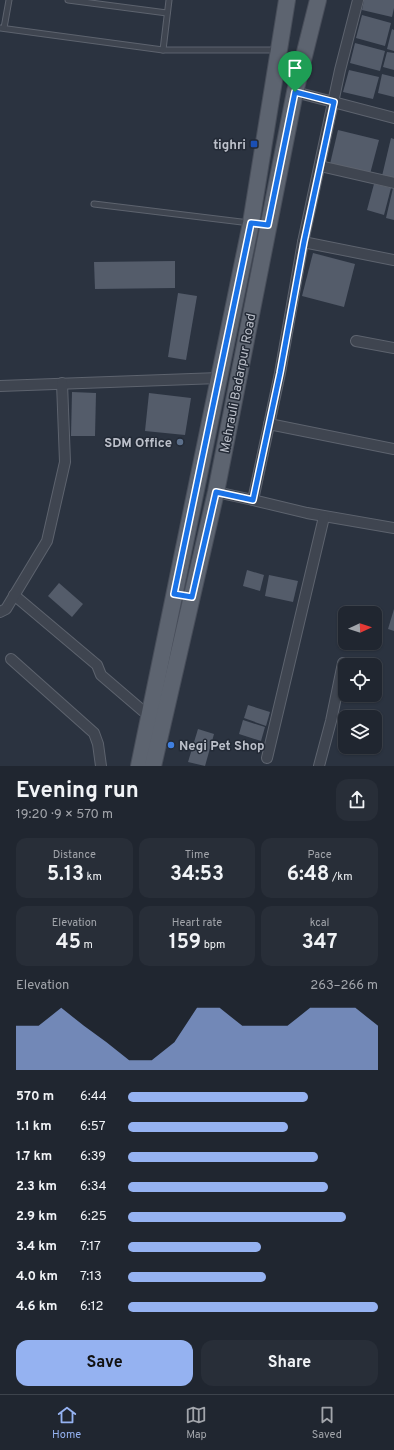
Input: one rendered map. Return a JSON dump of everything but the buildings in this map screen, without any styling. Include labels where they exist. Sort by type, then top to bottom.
[{"type":"main road","points":[[279,50],[287,0]]},
{"type":"main road","name":"Mehrauli Badarpur Road","points":[[153,766],[216,492],[295,92],[318,0]]},
{"type":"main road","name":"Mehrauli Badarpur Road","points":[[139,766],[251,223],[279,50]]},
{"type":"main road","points":[[174,594],[192,597]]},
{"type":"street","points":[[253,500],[280,373],[304,242],[334,102],[358,0]]},
{"type":"street","points":[[295,92],[394,118]]},
{"type":"street","points":[[320,166],[394,183]]},
{"type":"street","points":[[304,242],[394,260]]},
{"type":"street","points":[[356,341],[394,348]]},
{"type":"street","points":[[0,386],[219,378]]},
{"type":"street","points":[[0,612],[6,609],[47,541],[65,462],[62,383]]},
{"type":"street","points":[[269,424],[394,450]]},
{"type":"street","points":[[216,492],[324,517],[394,528]]},
{"type":"street","points":[[267,758],[324,517]]},
{"type":"street","points":[[14,595],[97,665],[101,675],[143,711],[150,714]]},
{"type":"street","points":[[11,659],[94,733],[98,744],[101,766]]},
{"type":"street","points":[[319,766],[331,721],[338,684]]},
{"type":"lane","points":[[9,0],[2,28],[164,50],[279,50]]},
{"type":"lane","points":[[68,0],[167,13]]},
{"type":"lane","points":[[164,50],[169,0]]},
{"type":"lane","points":[[94,204],[268,225]]},
{"type":"place","name":"tighri","points":[[254,144]]},
{"type":"place","name":"SDM Office","points":[[180,442]]},
{"type":"place","name":"Negi Pet Shop","points":[[171,745]]},
{"type":"route","points":[[295,92],[334,102],[304,242],[280,373],[253,500],[216,492],[192,597],[174,594],[251,223],[268,225],[295,92]]}]
